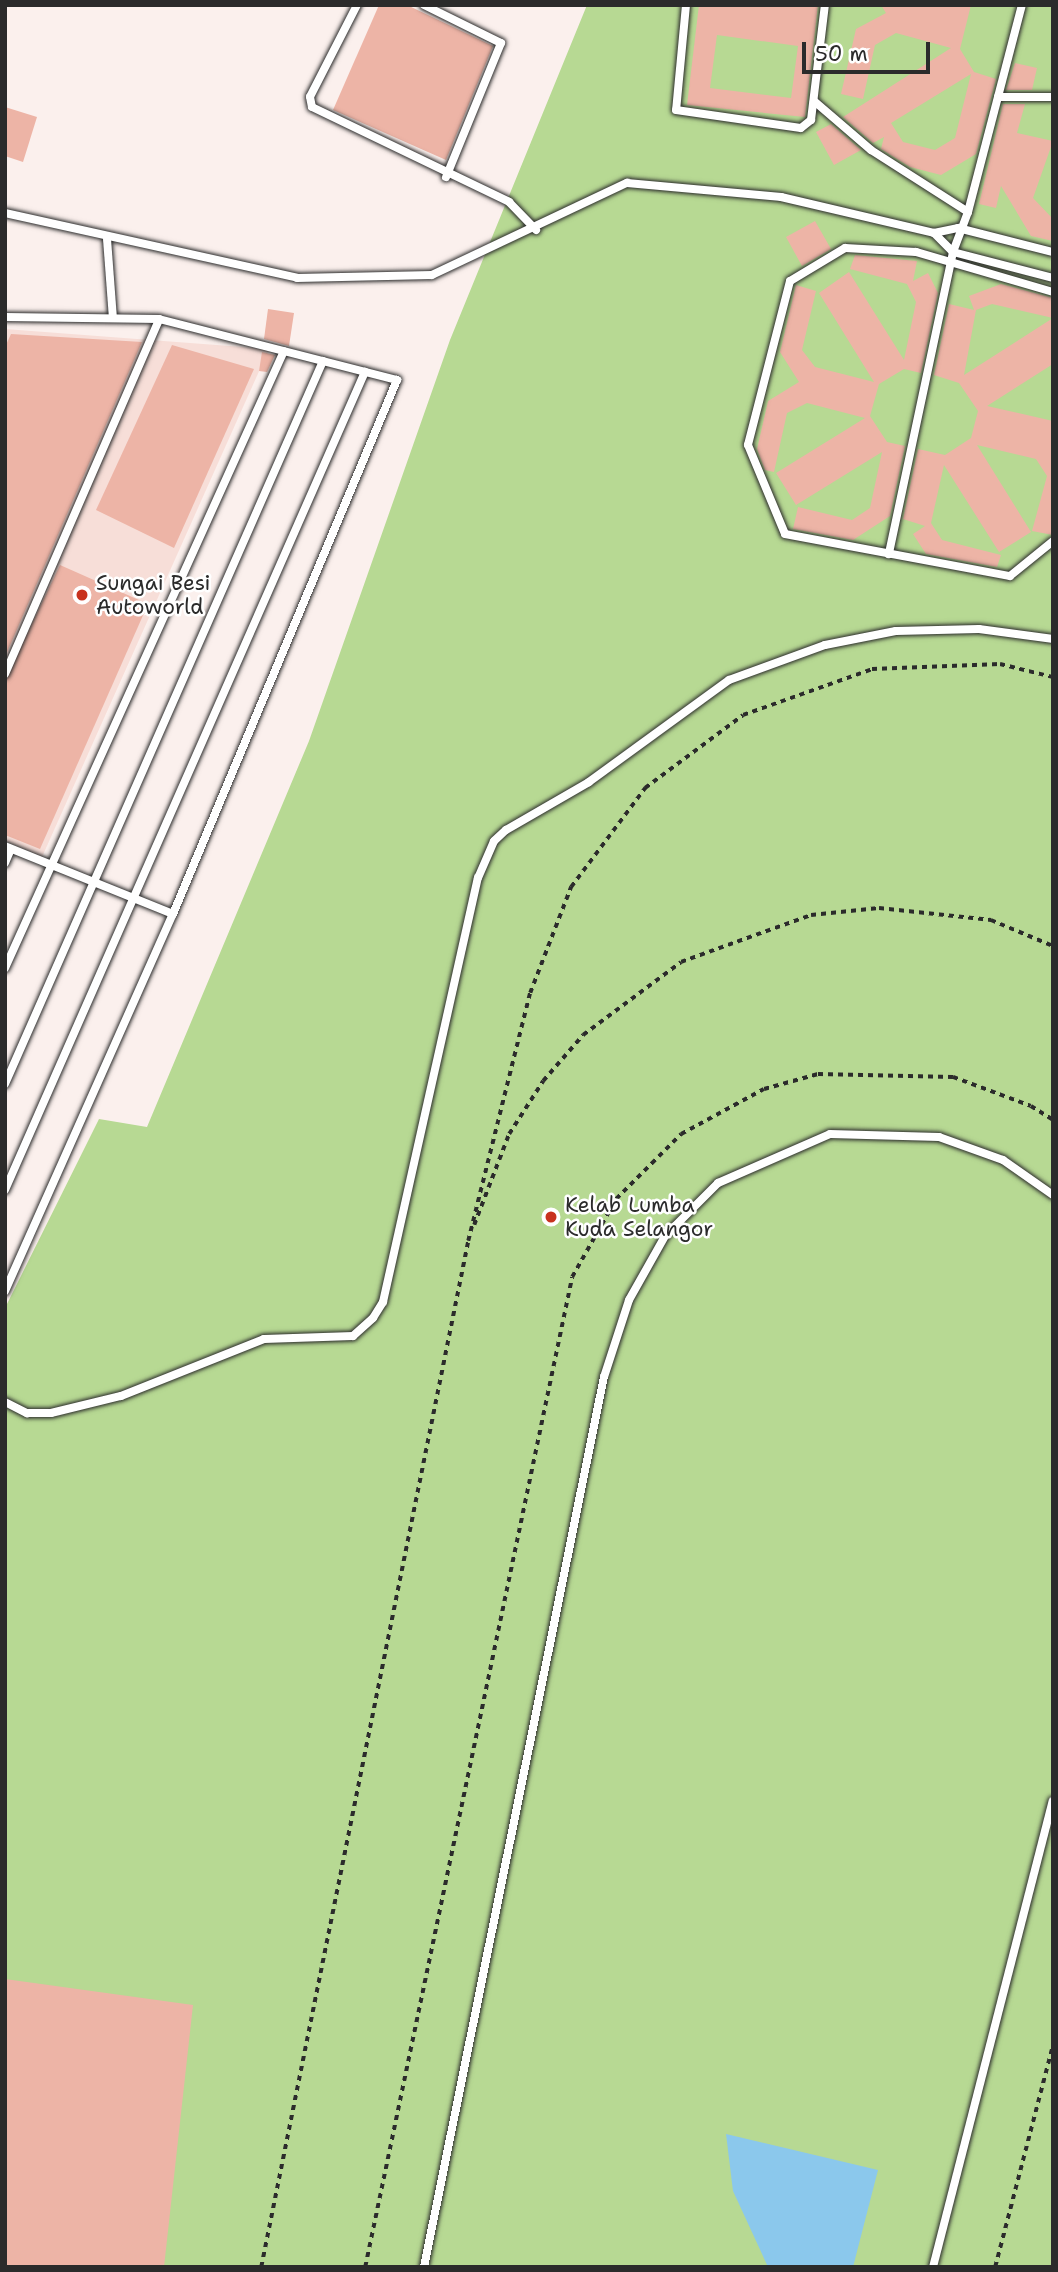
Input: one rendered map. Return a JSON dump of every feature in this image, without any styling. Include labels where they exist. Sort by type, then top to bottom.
[{"type":"lane","points":[[357,5],[310,97],[312,107],[446,177],[509,202],[536,230]]},
{"type":"lane","points":[[424,5],[501,43],[446,177]]},
{"type":"lane","points":[[686,5],[679,112],[801,128],[810,124],[825,5]]},
{"type":"lane","points":[[888,554],[958,228],[968,212],[1022,5]]},
{"type":"lane","points":[[998,97],[1053,97]]},
{"type":"lane","points":[[814,101],[871,150],[968,212]]},
{"type":"lane","points":[[5,214],[107,239],[297,278],[432,275],[536,230],[627,183],[781,197],[934,233],[958,228],[1053,252]]},
{"type":"lane","points":[[934,233],[953,251],[1053,278]]},
{"type":"lane","points":[[107,239],[113,318]]},
{"type":"lane","points":[[1053,292],[951,265],[916,252],[845,248],[790,281],[748,445],[785,534],[1010,576],[1053,541]]},
{"type":"lane","points":[[5,317],[159,319],[397,380],[173,914],[5,1291]]},
{"type":"lane","points":[[5,674],[159,319]]},
{"type":"lane","points":[[5,968],[284,351]]},
{"type":"lane","points":[[5,1084],[96,883],[323,361]]},
{"type":"lane","points":[[5,1190],[365,372]]},
{"type":"lane","points":[[5,1402],[27,1413],[51,1413],[121,1396],[264,1339],[353,1336],[373,1318],[383,1302],[478,878],[489,849],[506,830],[589,782],[729,680],[825,645],[897,631],[979,629],[1053,639]]},
{"type":"lane","points":[[5,863],[8,848],[173,914]]},
{"type":"lane","points":[[424,2267],[604,1377],[629,1300],[665,1236],[718,1183],[830,1135],[939,1137],[1003,1160],[1053,1195]]},
{"type":"lane","points":[[933,2267],[1053,1801]]},
{"type":"path","points":[[261,2267],[468,1241],[530,993],[571,887],[645,788],[743,715],[872,669],[1000,664],[1053,677]]},
{"type":"path","points":[[468,1241],[509,1135],[543,1081],[583,1035],[681,962],[811,915],[879,908],[991,920],[1053,946]]},
{"type":"path","points":[[995,2267],[1053,2044]]},
{"type":"shaded area","name":"Sungai Besi Autoworld","points":[[5,329],[269,349],[42,857],[5,841]]},
{"type":"green space","name":"Kelab Lumba Kuda Selangor","points":[[587,5],[1053,5],[1053,2267],[5,2267],[5,1308],[99,1119],[147,1127],[309,741],[450,340]]},
{"type":"water","points":[[726,2134],[878,2170],[853,2267],[768,2267],[733,2191]]},
{"type":"building","points":[[379,5],[407,5],[493,46],[446,160],[333,110]]},
{"type":"building","points":[[699,5],[818,5],[805,117],[687,105]],"holes":[[[717,35],[798,46],[791,98],[710,88]]]},
{"type":"building","points":[[881,5],[971,5],[960,49],[974,72],[996,79],[976,154],[941,175],[910,167],[881,149],[884,137],[873,143],[843,117],[951,48],[896,33],[875,45],[863,99],[841,94],[856,29],[886,13]],"holes":[[[971,74],[955,138],[935,150],[903,142],[891,123]]]},
{"type":"building","points":[[1015,63],[1037,68],[1032,90],[1006,90]]},
{"type":"building","points":[[1003,104],[1025,104],[1017,133],[1053,141],[1033,198],[1053,219],[1053,241],[1031,236],[1001,186],[996,208],[979,204]]},
{"type":"building","points":[[5,107],[37,117],[23,162],[5,156]]},
{"type":"building","points":[[831,124],[861,150],[834,165],[816,132]]},
{"type":"building","points":[[815,221],[831,249],[802,266],[786,237]]},
{"type":"building","points":[[855,255],[917,261],[913,281],[928,273],[938,293],[921,373],[904,369],[879,384],[870,416],[887,442],[905,446],[890,516],[853,540],[793,529],[798,507],[852,520],[870,508],[882,452],[796,505],[776,473],[865,418],[807,403],[787,413],[774,472],[765,470],[757,449],[768,401],[799,382],[780,352],[796,285],[816,291],[802,350],[815,367],[874,382],[819,293],[849,272],[904,360],[916,302],[907,284],[850,269]]},
{"type":"building","points":[[1001,284],[1053,298],[1053,318],[1053,364],[987,406],[1053,421],[1053,535],[1032,531],[1047,476],[1036,459],[977,445],[1031,532],[999,552],[944,465],[931,523],[942,540],[1001,555],[997,567],[926,554],[913,534],[925,526],[903,519],[918,449],[945,455],[971,438],[978,411],[959,383],[934,375],[949,304],[974,310],[969,296]],"holes":[[[992,304],[1053,318],[964,375],[976,310]]]},
{"type":"building","points":[[268,309],[294,313],[289,346],[264,339]]},
{"type":"building","points":[[11,334],[142,342],[5,657],[5,347]]},
{"type":"building","points":[[172,345],[254,369],[174,548],[96,510]]},
{"type":"building","points":[[262,352],[275,355],[267,372],[259,371]]},
{"type":"building","points":[[60,565],[148,604],[40,849],[5,835],[5,680]]},
{"type":"building","points":[[5,1979],[193,2005],[164,2267],[5,2267]]},
{"type":"place","name":"Sungai Besi Autoworld","points":[[82,595]]},
{"type":"place","name":"Kelab Lumba Kuda Selangor","points":[[551,1217]]}]
